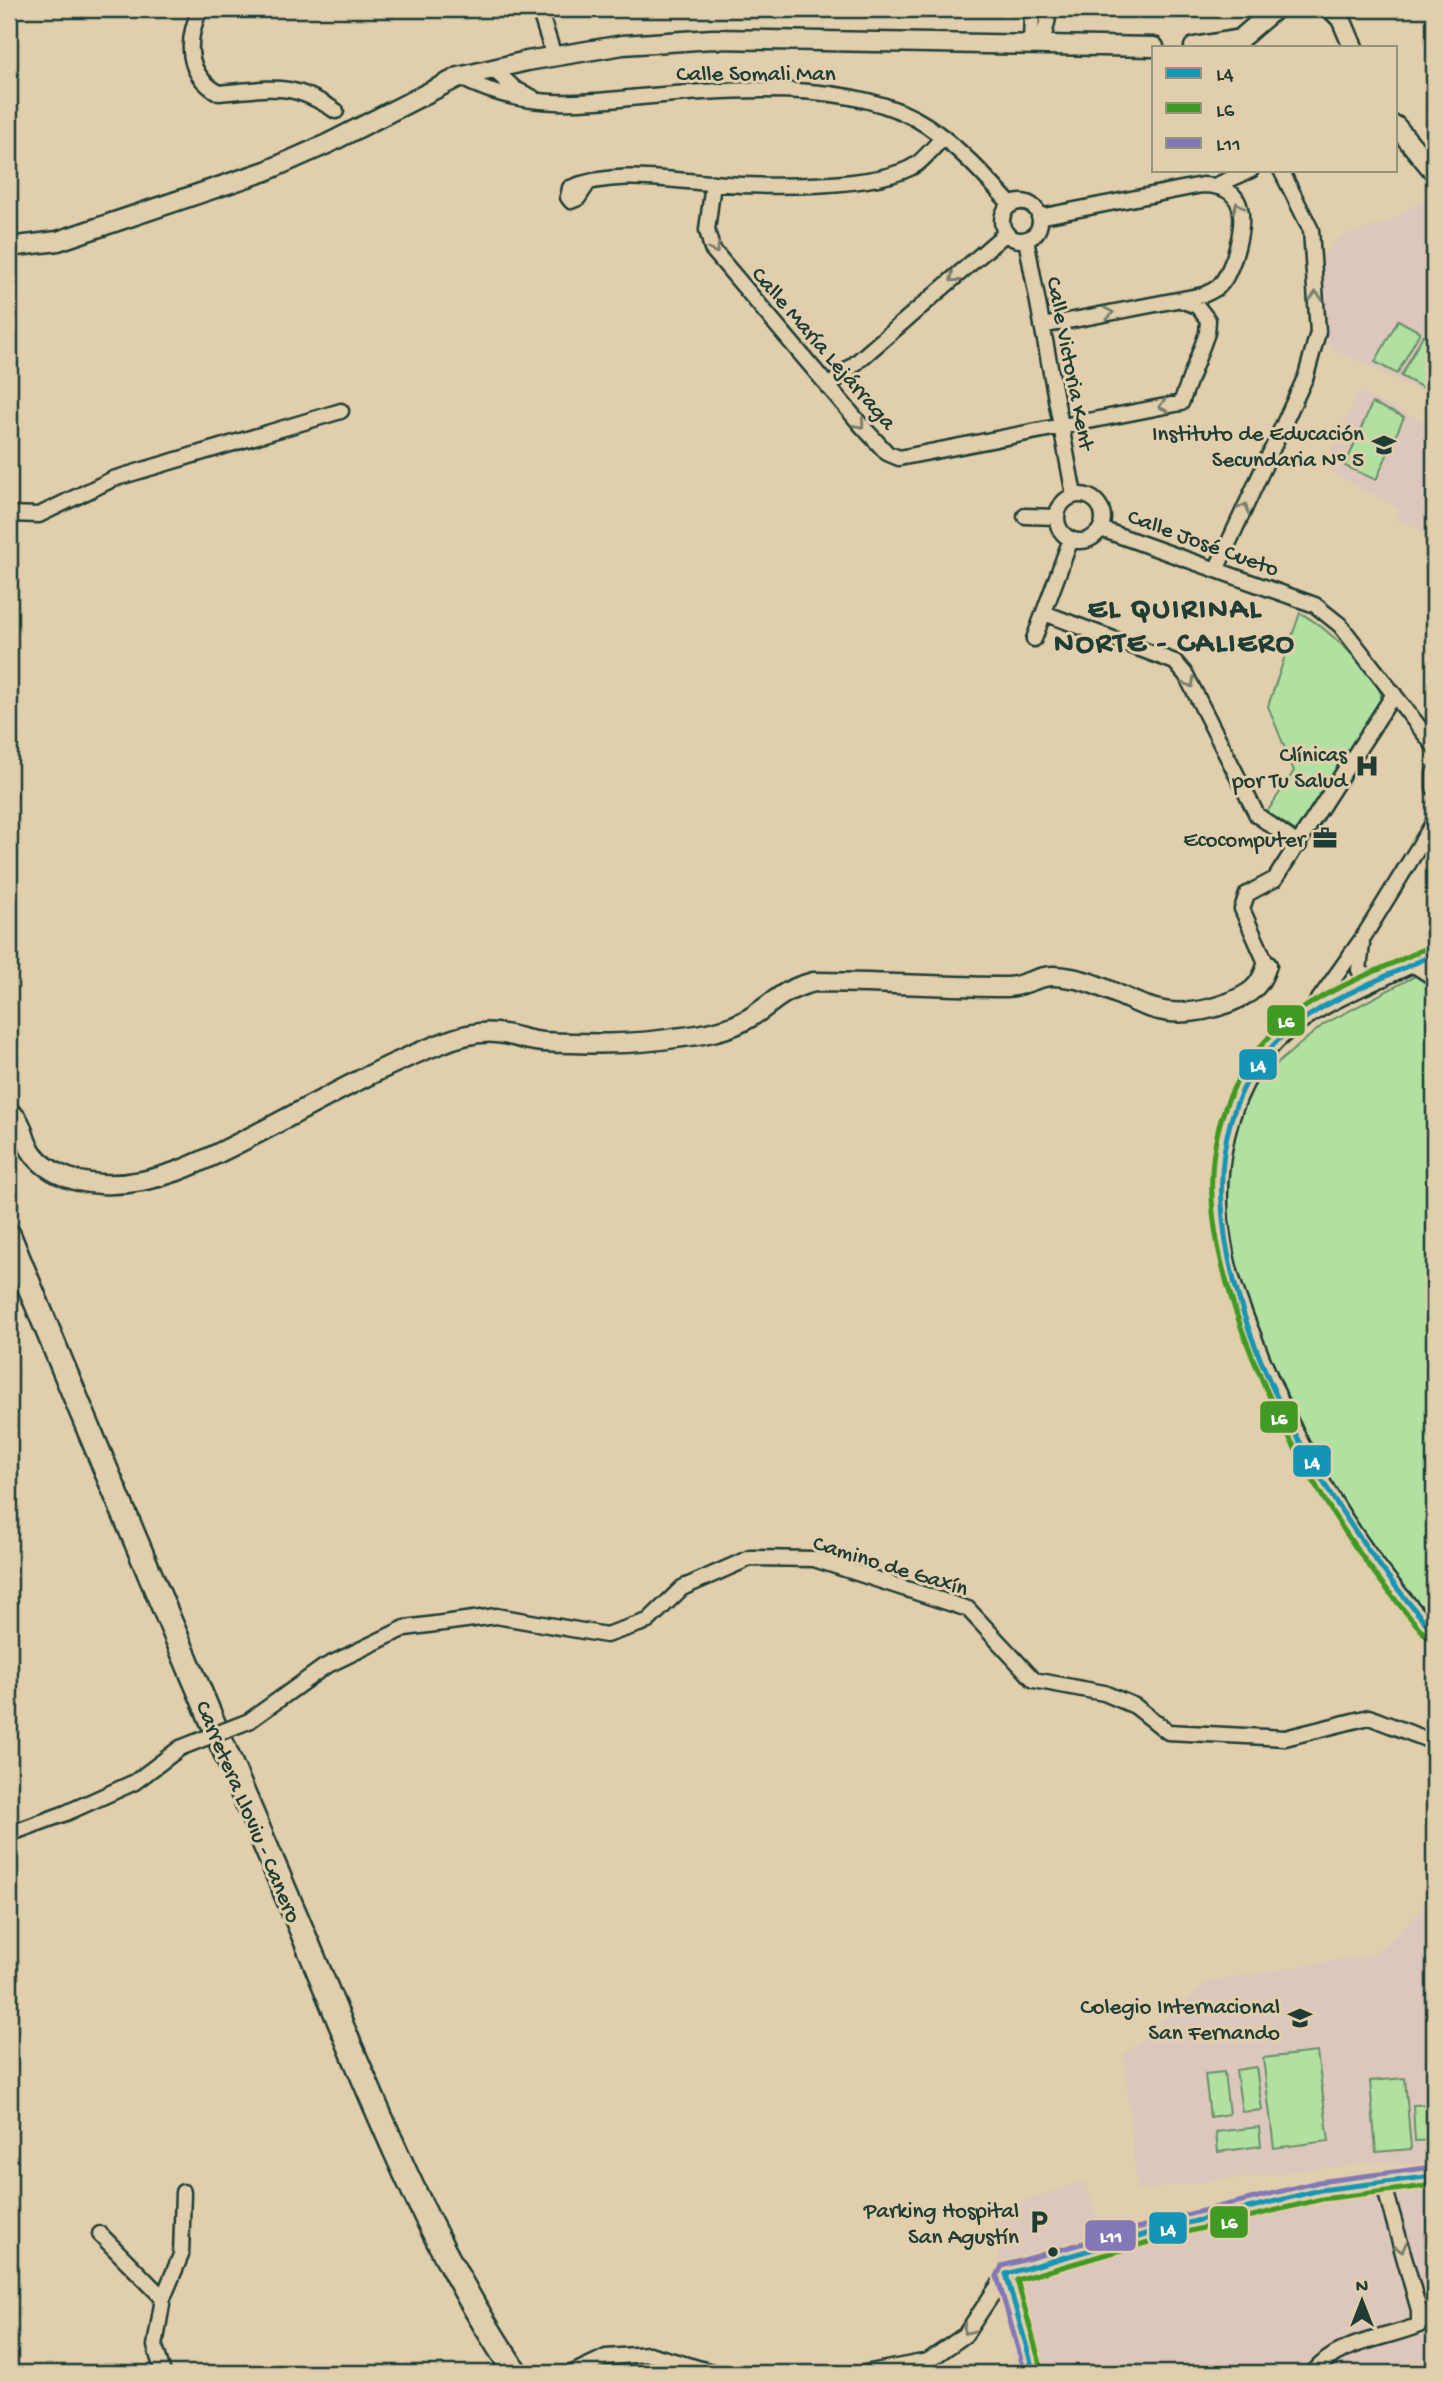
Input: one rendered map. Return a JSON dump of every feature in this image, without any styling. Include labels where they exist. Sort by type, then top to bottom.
[{"type":"highway","name":"Carretera Lloviu - Canero","points":[[9,1236],[109,1482],[414,2193],[492,2338],[516,2373]]},
{"type":"street","points":[[200,9],[191,29],[189,52],[193,66],[210,88],[219,93],[286,87],[315,97],[336,111]]},
{"type":"street","points":[[539,9],[554,56]]},
{"type":"street","points":[[1032,9],[1036,45]]},
{"type":"street","points":[[1036,45],[1050,9]]},
{"type":"street","points":[[1200,46],[1240,39],[1275,9]]},
{"type":"street","points":[[1331,9],[1340,19],[1353,46]]},
{"type":"street","points":[[9,247],[58,241],[266,171],[327,144],[459,77],[554,56],[677,39],[1152,47]]},
{"type":"street","points":[[492,68],[507,94],[527,61]]},
{"type":"street","name":"Calle Somali Man","points":[[459,77],[507,94],[546,103],[722,92],[848,96],[895,109],[943,137],[964,155],[1011,205]]},
{"type":"street","points":[[1398,128],[1434,172]]},
{"type":"street","points":[[589,183],[656,177],[713,183],[784,185],[887,176],[916,164],[943,137]]},
{"type":"street","points":[[1217,185],[1246,172]]},
{"type":"street","points":[[1216,569],[1306,376],[1318,332],[1311,230],[1282,172]]},
{"type":"street","name":"Calle María Lejárraga","points":[[713,183],[707,230],[712,249],[887,453],[899,458],[1061,426]]},
{"type":"street","points":[[1039,217],[1202,185],[1217,185],[1231,191],[1240,205],[1242,222],[1240,240],[1229,272],[1219,287],[1203,295],[1042,326]]},
{"type":"street","points":[[1027,203],[1039,217],[1036,232],[1026,239],[1014,239],[1006,233],[1002,220],[1011,205],[1027,203]]},
{"type":"street","points":[[828,387],[1006,233]]},
{"type":"street","name":"Calle Victoria Kent","points":[[1026,239],[1074,495]]},
{"type":"street","points":[[1061,426],[1181,403],[1207,333],[1208,320],[1197,306],[1180,300]]},
{"type":"street","points":[[9,514],[39,515],[113,479],[341,411]]},
{"type":"street","points":[[1034,639],[1071,539],[1059,528],[1057,517],[1064,501],[1074,495]]},
{"type":"street","name":"Calle José Cueto","points":[[1071,539],[1088,540],[1101,529],[1102,511],[1098,504],[1090,497],[1074,495]]},
{"type":"street","points":[[1025,516],[1057,517]]},
{"type":"street","name":"Calle José Cueto","points":[[1101,529],[1315,605],[1340,625],[1434,746]]},
{"type":"street","points":[[1044,613],[1175,662],[1186,675],[1257,815],[1299,845]]},
{"type":"street","points":[[9,1112],[21,1125],[27,1145],[42,1164],[68,1180],[101,1184],[135,1183],[189,1168],[397,1062],[471,1034],[496,1033],[532,1041],[568,1043],[627,1044],[674,1039],[716,1031],[750,1017],[791,988],[814,982],[1012,987],[1051,976],[1081,981],[1138,1005],[1168,1013],[1205,1011],[1249,995],[1261,984],[1267,965],[1242,909],[1247,894],[1275,879],[1394,694]]},
{"type":"street","points":[[1434,773],[1434,788]]},
{"type":"street","points":[[1305,1019],[1364,936],[1434,822]]},
{"type":"street","points":[[1364,936],[1358,960],[1359,970],[1368,978],[1384,979]]},
{"type":"street","points":[[1434,954],[1305,1019],[1277,1041],[1254,1069],[1231,1123],[1221,1162],[1219,1200],[1228,1265],[1267,1372],[1293,1429],[1329,1493],[1377,1563],[1434,1632]]},
{"type":"street","points":[[1414,965],[1434,978]]},
{"type":"street","name":"Camino de Gaxín","points":[[9,1834],[66,1813],[135,1782],[180,1748],[249,1721],[324,1667],[405,1628],[496,1616],[606,1634],[648,1622],[682,1588],[750,1558],[814,1559],[968,1609],[1034,1680],[1104,1693],[1135,1706],[1168,1731],[1285,1738],[1369,1717],[1430,1741],[1434,1740]]},
{"type":"street","points":[[1313,2373],[1342,2349],[1419,2325],[1419,2310],[1383,2182]]},
{"type":"street","points":[[163,2373],[155,2346],[163,2298],[181,2255],[183,2192]]},
{"type":"street","points":[[100,2234],[163,2298]]},
{"type":"street","points":[[865,2373],[928,2361],[965,2335],[1006,2274]]},
{"type":"street","points":[[572,2373],[606,2357],[649,2354],[715,2373]]},
{"type":"shaded area","points":[[1434,193],[1434,398],[1332,348],[1325,337],[1322,257],[1341,236],[1388,222]]},
{"type":"shaded area","name":"Instituto de Educación Secundaria Nº 5","points":[[1358,392],[1427,423],[1434,422],[1434,536],[1397,520],[1401,510],[1323,467]]},
{"type":"shaded area","name":"Colegio Internacional San Fernando","points":[[1434,1899],[1434,2164],[1370,2163],[1137,2190],[1124,2055],[1209,1981],[1374,1954]]},
{"type":"shaded area","points":[[1085,2181],[1106,2248],[1285,2206],[1434,2181],[1434,2373],[1009,2373],[1016,2344],[991,2211]]},
{"type":"green space","points":[[1398,320],[1420,332],[1397,374],[1375,362]]},
{"type":"green space","points":[[1423,335],[1434,340],[1434,366],[1423,388],[1401,376]]},
{"type":"green space","points":[[1372,403],[1404,417],[1376,480],[1345,466]]},
{"type":"green space","points":[[1300,613],[1346,649],[1367,672],[1381,694],[1379,707],[1296,831],[1267,812],[1294,771],[1268,706]]},
{"type":"green space","points":[[1419,974],[1434,984],[1434,1608],[1424,1621],[1329,1493],[1231,1277],[1219,1200],[1241,1094],[1324,1024]]},
{"type":"green space","points":[[1317,2052],[1329,2141],[1274,2148],[1263,2058]]},
{"type":"green space","points":[[1256,2067],[1262,2110],[1242,2112],[1236,2070]]},
{"type":"green space","points":[[1224,2072],[1229,2114],[1210,2117],[1205,2074]]},
{"type":"green space","points":[[1405,2078],[1411,2149],[1376,2152],[1370,2081]]},
{"type":"green space","points":[[1434,2104],[1434,2140],[1415,2141],[1413,2105]]},
{"type":"green space","points":[[1259,2127],[1261,2146],[1218,2152],[1216,2132]]},
{"type":"transit line","name":"L6","points":[[1428,1638],[1374,1573],[1327,1504],[1269,1395],[1252,1356],[1224,1274],[1212,1192],[1214,1151],[1224,1111],[1242,1073],[1269,1037],[1286,1021],[1324,996],[1430,946]]},
{"type":"transit line","name":"L4","points":[[1434,954],[1317,1010],[1296,1025],[1260,1061],[1229,1127],[1222,1201],[1234,1280],[1261,1361],[1299,1440],[1343,1514],[1390,1579],[1434,1632]]},
{"type":"transit line","name":"L11","points":[[1025,2373],[997,2276],[1002,2266],[1162,2221],[1318,2182],[1433,2167]]},
{"type":"transit line","name":"L4","points":[[1034,2373],[1006,2274],[1164,2229],[1320,2190],[1434,2176]]},
{"type":"transit line","name":"L6","points":[[1042,2371],[1017,2280],[1166,2237],[1322,2199],[1434,2185]]},
{"type":"place","name":"Instituto de Educación Secundaria Nº 5","points":[[1384,445]]},
{"type":"place","name":"Clínicas por Tu Salud","points":[[1367,766]]},
{"type":"place","name":"Ecocomputer","points":[[1325,838]]},
{"type":"place","name":"Colegio Internacional San Fernando","points":[[1300,2018]]},
{"type":"place","name":"Parking Hospital San Agustín","points":[[1039,2222]]},
{"type":"district","name":"EL QUIRINAL NORTE - CALIERO","points":[[1175,624]]}]
